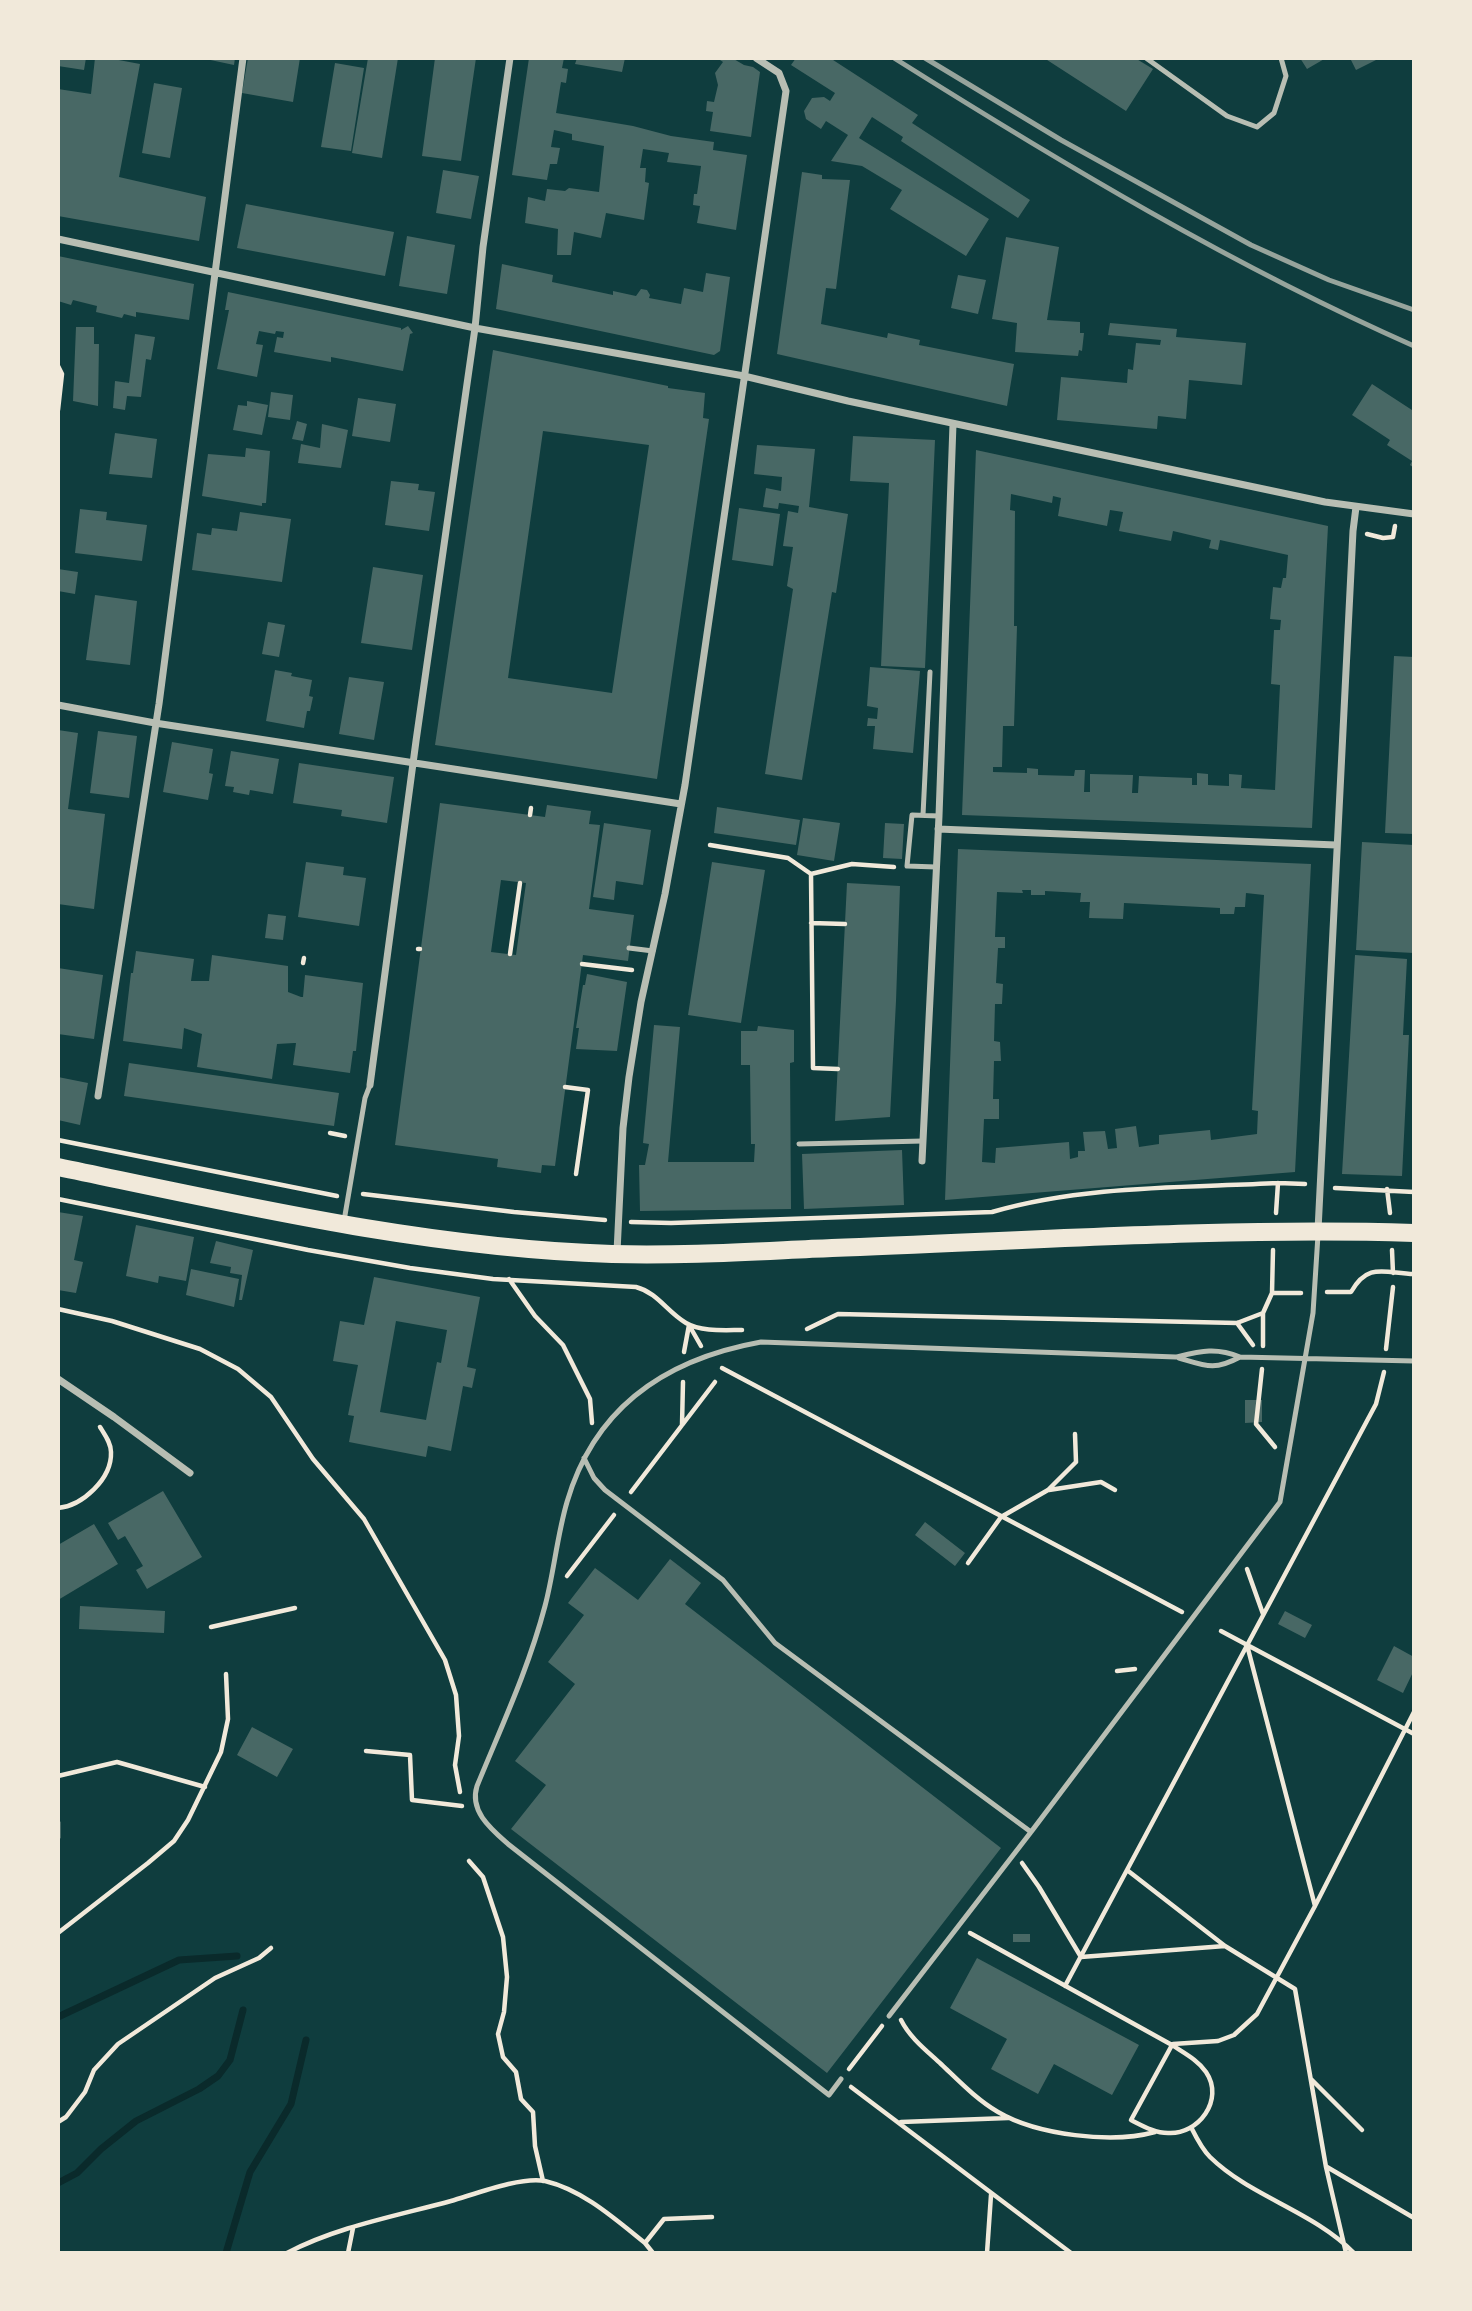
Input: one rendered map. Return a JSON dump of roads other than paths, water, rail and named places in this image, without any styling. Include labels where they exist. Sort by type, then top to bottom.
[{"type":"main road","points":[[58,1167],[397,1234],[511,1248],[616,1254],[1318,1231],[1414,1233]]},
{"type":"street","points":[[98,1096],[155,723],[243,58]]},
{"type":"street","points":[[370,1085],[510,58]]},
{"type":"street","points":[[616,1254],[623,1128],[641,1002],[681,804],[786,91],[779,73],[756,58]]},
{"type":"street","points":[[58,239],[475,328],[744,376],[953,424],[1356,507],[1414,514]]},
{"type":"street","points":[[922,1161],[939,816],[953,424]]},
{"type":"street","points":[[1318,1231],[1336,845],[1356,507]]},
{"type":"street","points":[[58,705],[155,723],[681,804]]},
{"type":"street","points":[[938,829],[1336,845]]},
{"type":"street","points":[[58,1379],[190,1473]]},
{"type":"lane","points":[[1146,58],[1227,116],[1257,127],[1274,113],[1286,76],[1281,58]]},
{"type":"lane","points":[[923,815],[930,672]]},
{"type":"lane","points":[[936,867],[908,866],[912,815],[939,816]]},
{"type":"lane","points":[[629,948],[653,951]]},
{"type":"lane","points":[[344,1224],[365,1098],[370,1085]]},
{"type":"lane","points":[[799,1144],[923,1141]]},
{"type":"lane","points":[[889,2017],[1280,1502],[1306,1357],[1318,1231]]},
{"type":"lane","points":[[841,2079],[829,2095],[508,1844],[479,1813],[474,1795],[527,1669],[546,1604],[567,1502],[593,1441],[622,1407],[659,1378],[683,1364],[710,1354],[761,1342],[1175,1357],[1204,1366],[1220,1367],[1240,1357]]},
{"type":"lane","points":[[1175,1357],[1205,1350],[1224,1351],[1240,1357],[1414,1361]]},
{"type":"lane","points":[[584,1458],[594,1478],[605,1490],[723,1580],[775,1643],[1031,1832]]},
{"type":"waterway","points":[[58,2017],[179,1960],[237,1956]]},
{"type":"waterway","points":[[58,2183],[77,2173],[101,2149],[136,2121],[199,2089],[218,2076],[230,2060],[243,2010]]},
{"type":"waterway","points":[[226,2253],[250,2172],[291,2104],[306,2040]]},
{"type":"railway","points":[[894,58],[1149,211],[1280,282],[1414,346]]},
{"type":"railway","points":[[925,58],[1061,140],[1251,245],[1329,280],[1414,310]]}]
